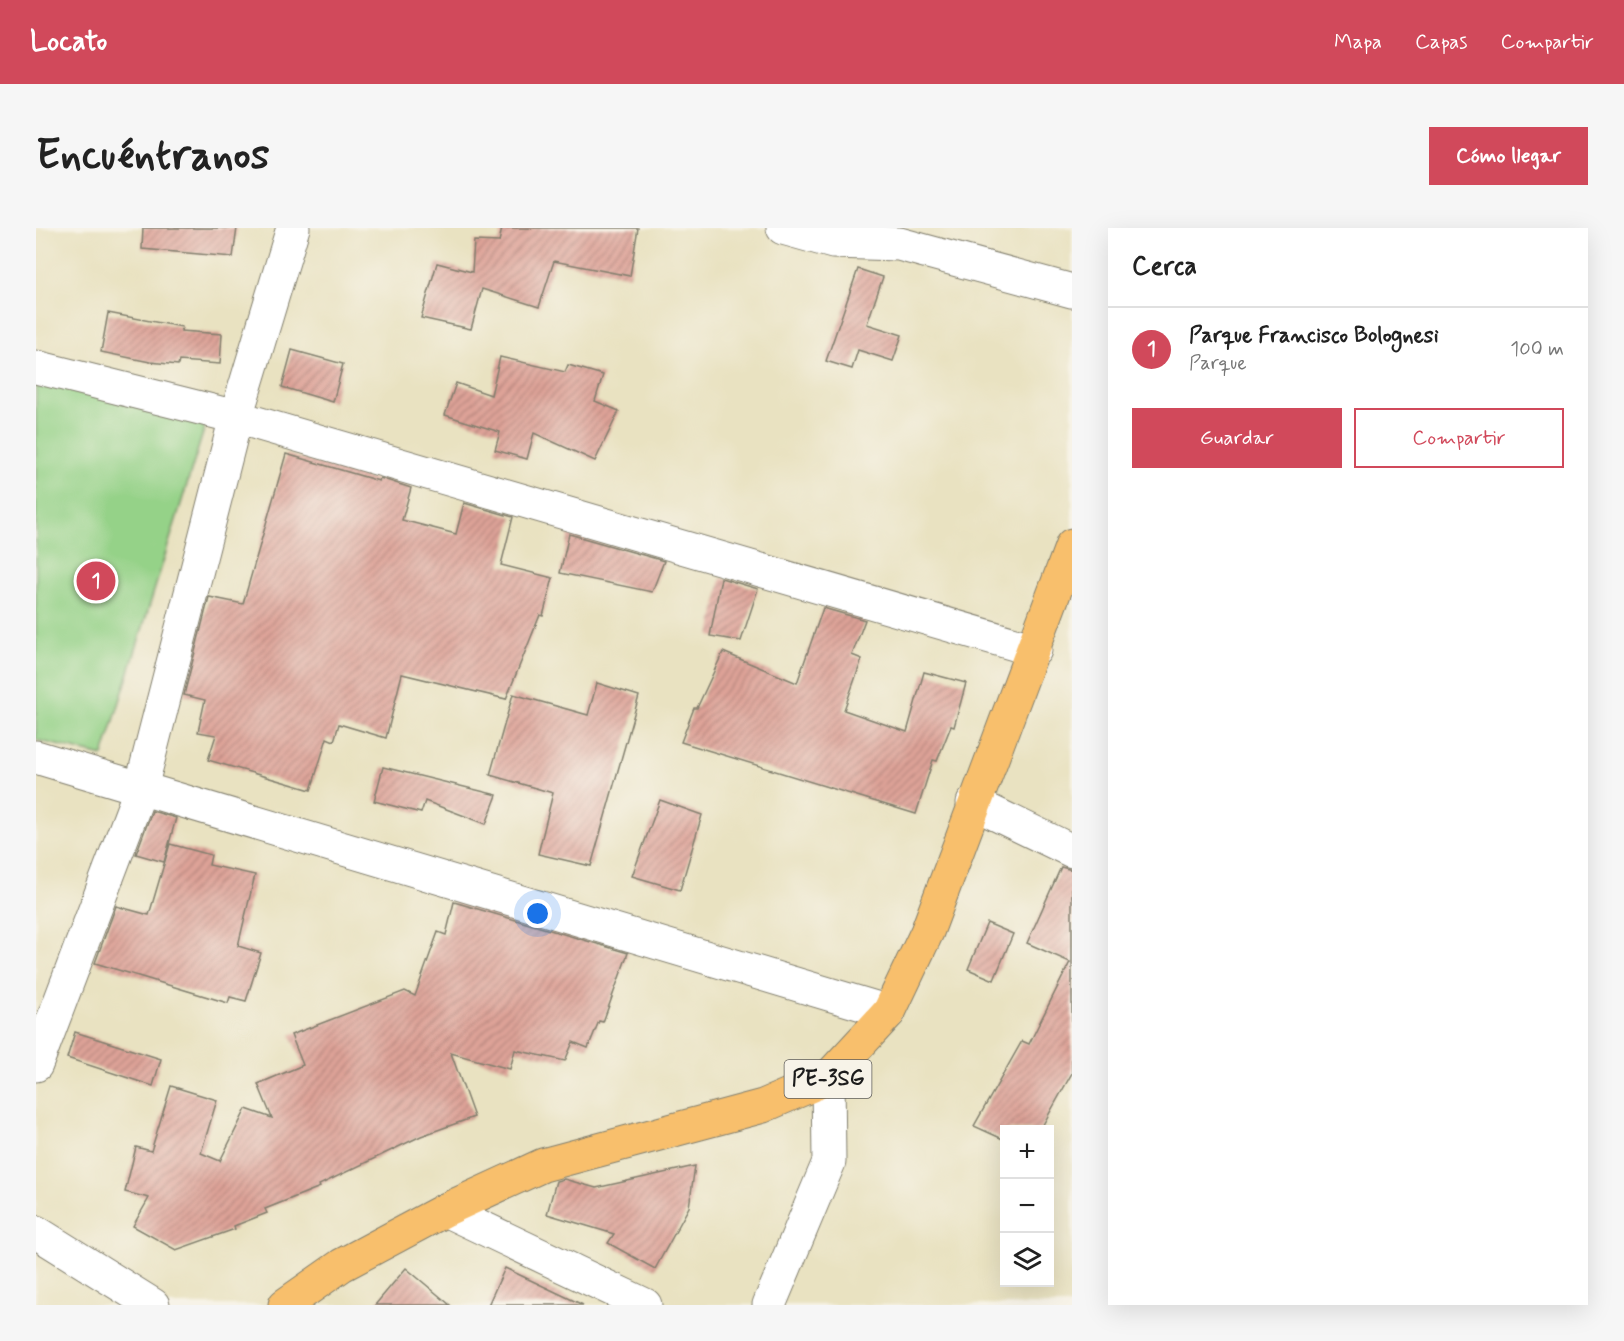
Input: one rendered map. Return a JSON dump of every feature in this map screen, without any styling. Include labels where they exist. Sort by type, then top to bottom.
[{"type":"main road","name":"PE-3SG","points":[[285,1305],[342,1265],[445,1210],[543,1165],[763,1106],[828,1078],[889,1012],[927,932],[973,803],[1035,650],[1072,545]]},
{"type":"street","points":[[36,1065],[141,788],[236,417],[293,228]]},
{"type":"street","points":[[783,228],[833,242],[887,236],[1072,291]]},
{"type":"street","points":[[36,367],[236,417],[1035,650]]},
{"type":"street","points":[[36,757],[889,1012]]},
{"type":"street","points":[[973,803],[1072,851]]},
{"type":"street","points":[[769,1305],[829,1162],[828,1078]]},
{"type":"street","points":[[445,1210],[645,1305]]},
{"type":"street","points":[[36,1232],[153,1305]]},
{"type":"green space","points":[[36,379],[206,423],[103,756],[36,740]]},
{"type":"building","points":[[143,228],[237,228],[233,257],[142,249]]},
{"type":"building","points":[[502,228],[638,228],[630,276],[554,261],[539,307],[482,289],[471,329],[421,318],[437,263],[472,272],[474,241],[499,242]]},
{"type":"building","points":[[858,269],[883,277],[867,324],[902,335],[893,361],[858,350],[852,369],[826,361]]},
{"type":"building","points":[[108,313],[182,327],[181,331],[222,334],[220,364],[179,361],[178,365],[101,352]]},
{"type":"building","points":[[292,350],[343,364],[333,402],[282,387]]},
{"type":"building","points":[[500,357],[565,372],[568,365],[603,375],[595,401],[619,411],[595,461],[534,433],[527,459],[495,450],[500,432],[445,415],[456,383],[491,395]]},
{"type":"building","points":[[286,454],[411,488],[402,520],[456,534],[464,503],[513,517],[501,565],[553,578],[543,616],[540,615],[506,699],[402,674],[386,738],[339,724],[334,741],[327,738],[311,790],[208,760],[216,735],[198,732],[205,700],[184,695],[209,597],[243,604]]},
{"type":"building","points":[[569,534],[664,561],[652,592],[560,573]]},
{"type":"building","points":[[721,578],[758,589],[741,641],[710,636]]},
{"type":"building","points":[[823,608],[865,620],[852,655],[862,659],[844,710],[907,732],[924,672],[966,683],[954,727],[951,726],[937,761],[933,760],[916,814],[681,742],[694,708],[697,708],[723,652],[797,683]]},
{"type":"building","points":[[597,683],[639,696],[591,866],[538,854],[553,793],[490,775],[513,694],[588,715]]},
{"type":"building","points":[[383,767],[497,795],[486,824],[425,801],[421,813],[374,801]]},
{"type":"building","points":[[660,800],[702,815],[680,890],[632,876]]},
{"type":"building","points":[[152,811],[176,818],[164,862],[136,854]]},
{"type":"building","points":[[170,844],[211,855],[209,865],[255,875],[238,946],[261,953],[246,1001],[230,997],[228,1003],[95,963],[116,906],[149,915]]},
{"type":"building","points":[[1061,867],[1072,870],[1072,1073],[1043,1125],[1000,1125],[1000,1138],[974,1126],[1022,1041],[1029,1044],[1070,962],[1027,943]]},
{"type":"building","points":[[454,902],[628,953],[603,1022],[599,1021],[588,1048],[573,1042],[565,1061],[515,1050],[510,1069],[451,1053],[474,1117],[421,1136],[319,1185],[320,1187],[265,1209],[267,1213],[234,1226],[235,1229],[176,1250],[133,1226],[149,1198],[125,1192],[136,1147],[151,1151],[171,1086],[217,1100],[201,1153],[220,1161],[246,1109],[272,1118],[258,1084],[303,1065],[291,1035],[405,991],[415,996],[438,932],[446,935]]},
{"type":"building","points":[[987,923],[1013,934],[994,980],[968,969]]},
{"type":"building","points":[[75,1032],[161,1059],[153,1086],[67,1058]]},
{"type":"building","points":[[695,1166],[689,1207],[655,1269],[608,1243],[614,1234],[547,1214],[556,1181],[564,1179],[596,1188]]},
{"type":"building","points":[[406,1268],[450,1305],[375,1305]]},
{"type":"building","points":[[505,1268],[583,1305],[488,1305]]},
{"type":"place","name":"Parque Francisco Bolognesi","points":[[96,581]]}]
